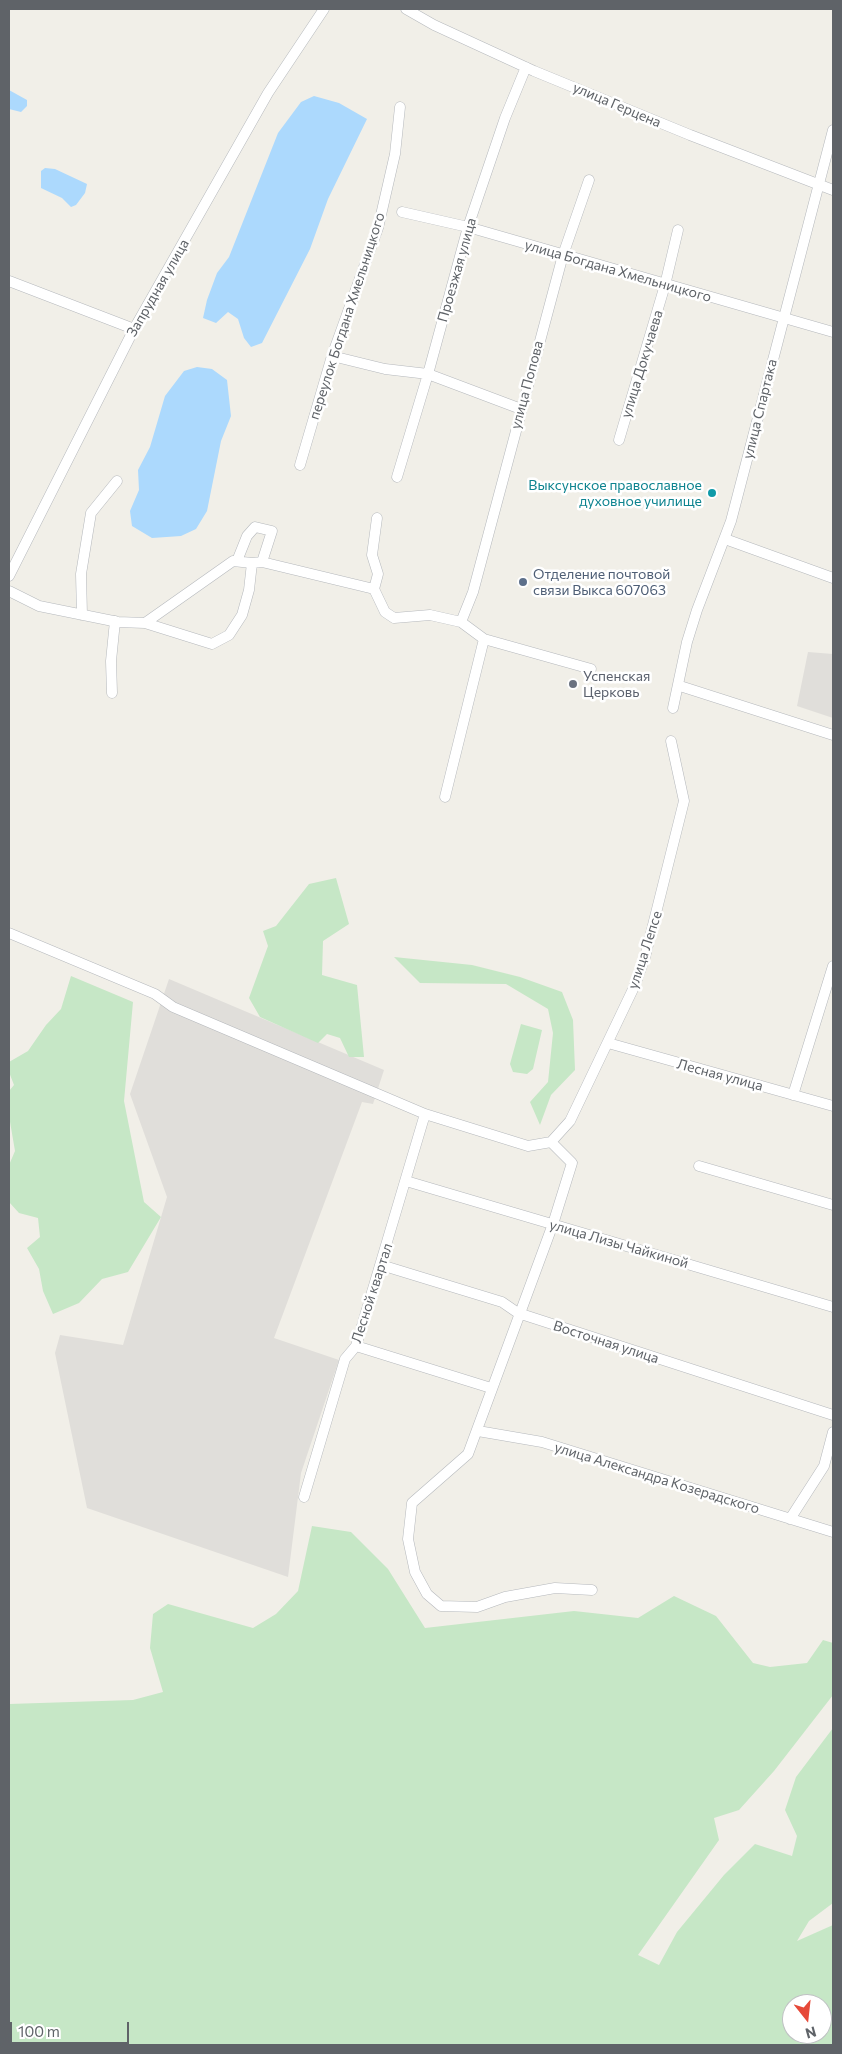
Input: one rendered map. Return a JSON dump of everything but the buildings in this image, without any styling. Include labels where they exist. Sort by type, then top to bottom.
[{"type":"street","name":"Запрудная улица","points":[[9,576],[134,329],[268,93],[324,9]]},
{"type":"street","name":"улица Герцена","points":[[406,9],[434,25],[526,67],[818,186],[833,190]]},
{"type":"street","name":"Проезжая улица","points":[[397,477],[428,374],[468,228],[505,118],[526,67]]},
{"type":"street","name":"переулок Богдана Хмельницкого","points":[[300,466],[332,356],[378,228],[395,154],[400,107]]},
{"type":"street","name":"улица Спартака","points":[[680,686],[687,642],[697,610],[725,539],[833,130]]},
{"type":"street","name":"улица Попова","points":[[461,622],[473,592],[563,255],[588,180]]},
{"type":"street","name":"улица Богдана Хмельницкого","points":[[402,212],[468,228],[833,332]]},
{"type":"street","name":"улица Докучаева","points":[[619,440],[665,285],[678,230]]},
{"type":"street","points":[[9,282],[134,329]]},
{"type":"street","points":[[332,356],[385,369],[428,374],[521,409]]},
{"type":"street","points":[[82,615],[81,574],[91,513],[117,481]]},
{"type":"street","points":[[378,518],[372,555],[378,574],[374,589],[385,612],[394,618],[430,615],[461,622],[484,638],[591,669]]},
{"type":"street","points":[[9,591],[39,606],[115,621],[145,623],[212,644],[229,635],[242,615],[257,563],[272,532],[255,528],[247,536],[237,561]]},
{"type":"street","points":[[725,539],[833,578]]},
{"type":"street","points":[[145,623],[233,561],[257,563],[374,589]]},
{"type":"street","points":[[112,693],[111,661],[115,621]]},
{"type":"street","points":[[445,797],[484,638]]},
{"type":"street","points":[[674,708],[680,686],[833,735]]},
{"type":"street","name":"улица Лепсе","points":[[551,1142],[570,1120],[608,1043],[646,957],[684,801],[671,741]]},
{"type":"street","points":[[9,932],[155,994],[173,1007],[425,1114],[528,1146],[551,1142],[572,1163],[553,1224],[518,1313],[478,1431],[468,1454],[412,1503],[408,1539],[415,1572],[427,1594],[441,1606],[477,1607],[505,1597],[554,1588],[592,1590]]},
{"type":"street","points":[[793,1095],[833,966]]},
{"type":"street","name":"Лесная улица","points":[[608,1043],[833,1106]]},
{"type":"street","name":"Лесной квартал","points":[[304,1497],[346,1359],[356,1346],[425,1114]]},
{"type":"street","points":[[699,1166],[833,1205]]},
{"type":"street","name":"улица Лизы Чайкиной","points":[[406,1181],[833,1307]]},
{"type":"street","name":"Восточная улица","points":[[381,1265],[502,1302],[518,1313],[833,1415]]},
{"type":"street","points":[[356,1346],[491,1388]]},
{"type":"street","name":"улица Александра Козерадского","points":[[478,1431],[542,1442],[833,1532]]},
{"type":"street","points":[[790,1519],[824,1466],[833,1432]]},
{"type":"shaded area","points":[[808,652],[833,654],[833,718],[797,706]]},
{"type":"shaded area","points":[[169,979],[384,1070],[373,1104],[362,1102],[274,1338],[339,1360],[301,1473],[288,1577],[87,1508],[55,1353],[60,1335],[123,1345],[167,1197],[130,1094]]},
{"type":"green space","points":[[336,878],[349,924],[323,941],[322,975],[357,985],[364,1057],[349,1057],[340,1038],[327,1034],[318,1043],[260,1017],[249,998],[268,946],[263,931],[276,926],[309,884]]},
{"type":"green space","points":[[394,957],[472,965],[520,977],[562,992],[573,1020],[575,1070],[551,1095],[540,1125],[530,1102],[548,1082],[553,1033],[548,1009],[506,984],[420,983]]},
{"type":"green space","points":[[71,976],[133,1002],[124,1101],[144,1202],[161,1217],[128,1272],[102,1279],[79,1303],[53,1314],[43,1291],[39,1269],[27,1248],[40,1237],[38,1218],[19,1213],[9,1202],[9,1165],[15,1151],[9,1116],[9,1091],[14,1085],[9,1072],[9,1062],[28,1051],[46,1025],[61,1009]]},
{"type":"green space","points":[[521,1024],[542,1030],[533,1069],[527,1074],[513,1072],[510,1064]]},
{"type":"green space","points":[[312,1526],[351,1532],[388,1569],[425,1628],[574,1611],[638,1618],[674,1596],[716,1616],[753,1663],[770,1667],[807,1663],[823,1640],[833,1643],[833,1695],[774,1771],[739,1810],[714,1818],[719,1840],[638,1955],[659,1965],[677,1932],[724,1875],[755,1844],[792,1856],[797,1836],[785,1810],[796,1777],[833,1728],[833,1903],[809,1921],[797,1941],[833,1925],[833,2045],[9,2045],[9,1704],[133,1700],[163,1692],[150,1648],[153,1614],[168,1604],[253,1628],[276,1614],[298,1591]]},
{"type":"water","points":[[9,90],[27,100],[27,106],[21,112],[9,109]]},
{"type":"water","points":[[314,96],[339,103],[367,119],[328,199],[310,249],[262,343],[251,347],[244,338],[238,319],[228,312],[216,323],[203,318],[207,300],[217,273],[229,257],[278,133],[301,102]]},
{"type":"water","points":[[45,168],[55,169],[87,184],[85,193],[76,205],[71,207],[62,198],[41,188],[41,171]]},
{"type":"water","points":[[197,367],[212,369],[227,380],[231,416],[221,441],[207,511],[196,529],[181,536],[152,538],[132,526],[130,511],[139,490],[138,470],[150,447],[165,396],[184,371]]},
{"type":"place","name":"Выксунское православное духовное училище","points":[[712,493]]},
{"type":"place","name":"Отделение почтовой связи Выкса 607063","points":[[523,582]]},
{"type":"place","name":"Успенская Церковь","points":[[573,684]]}]
